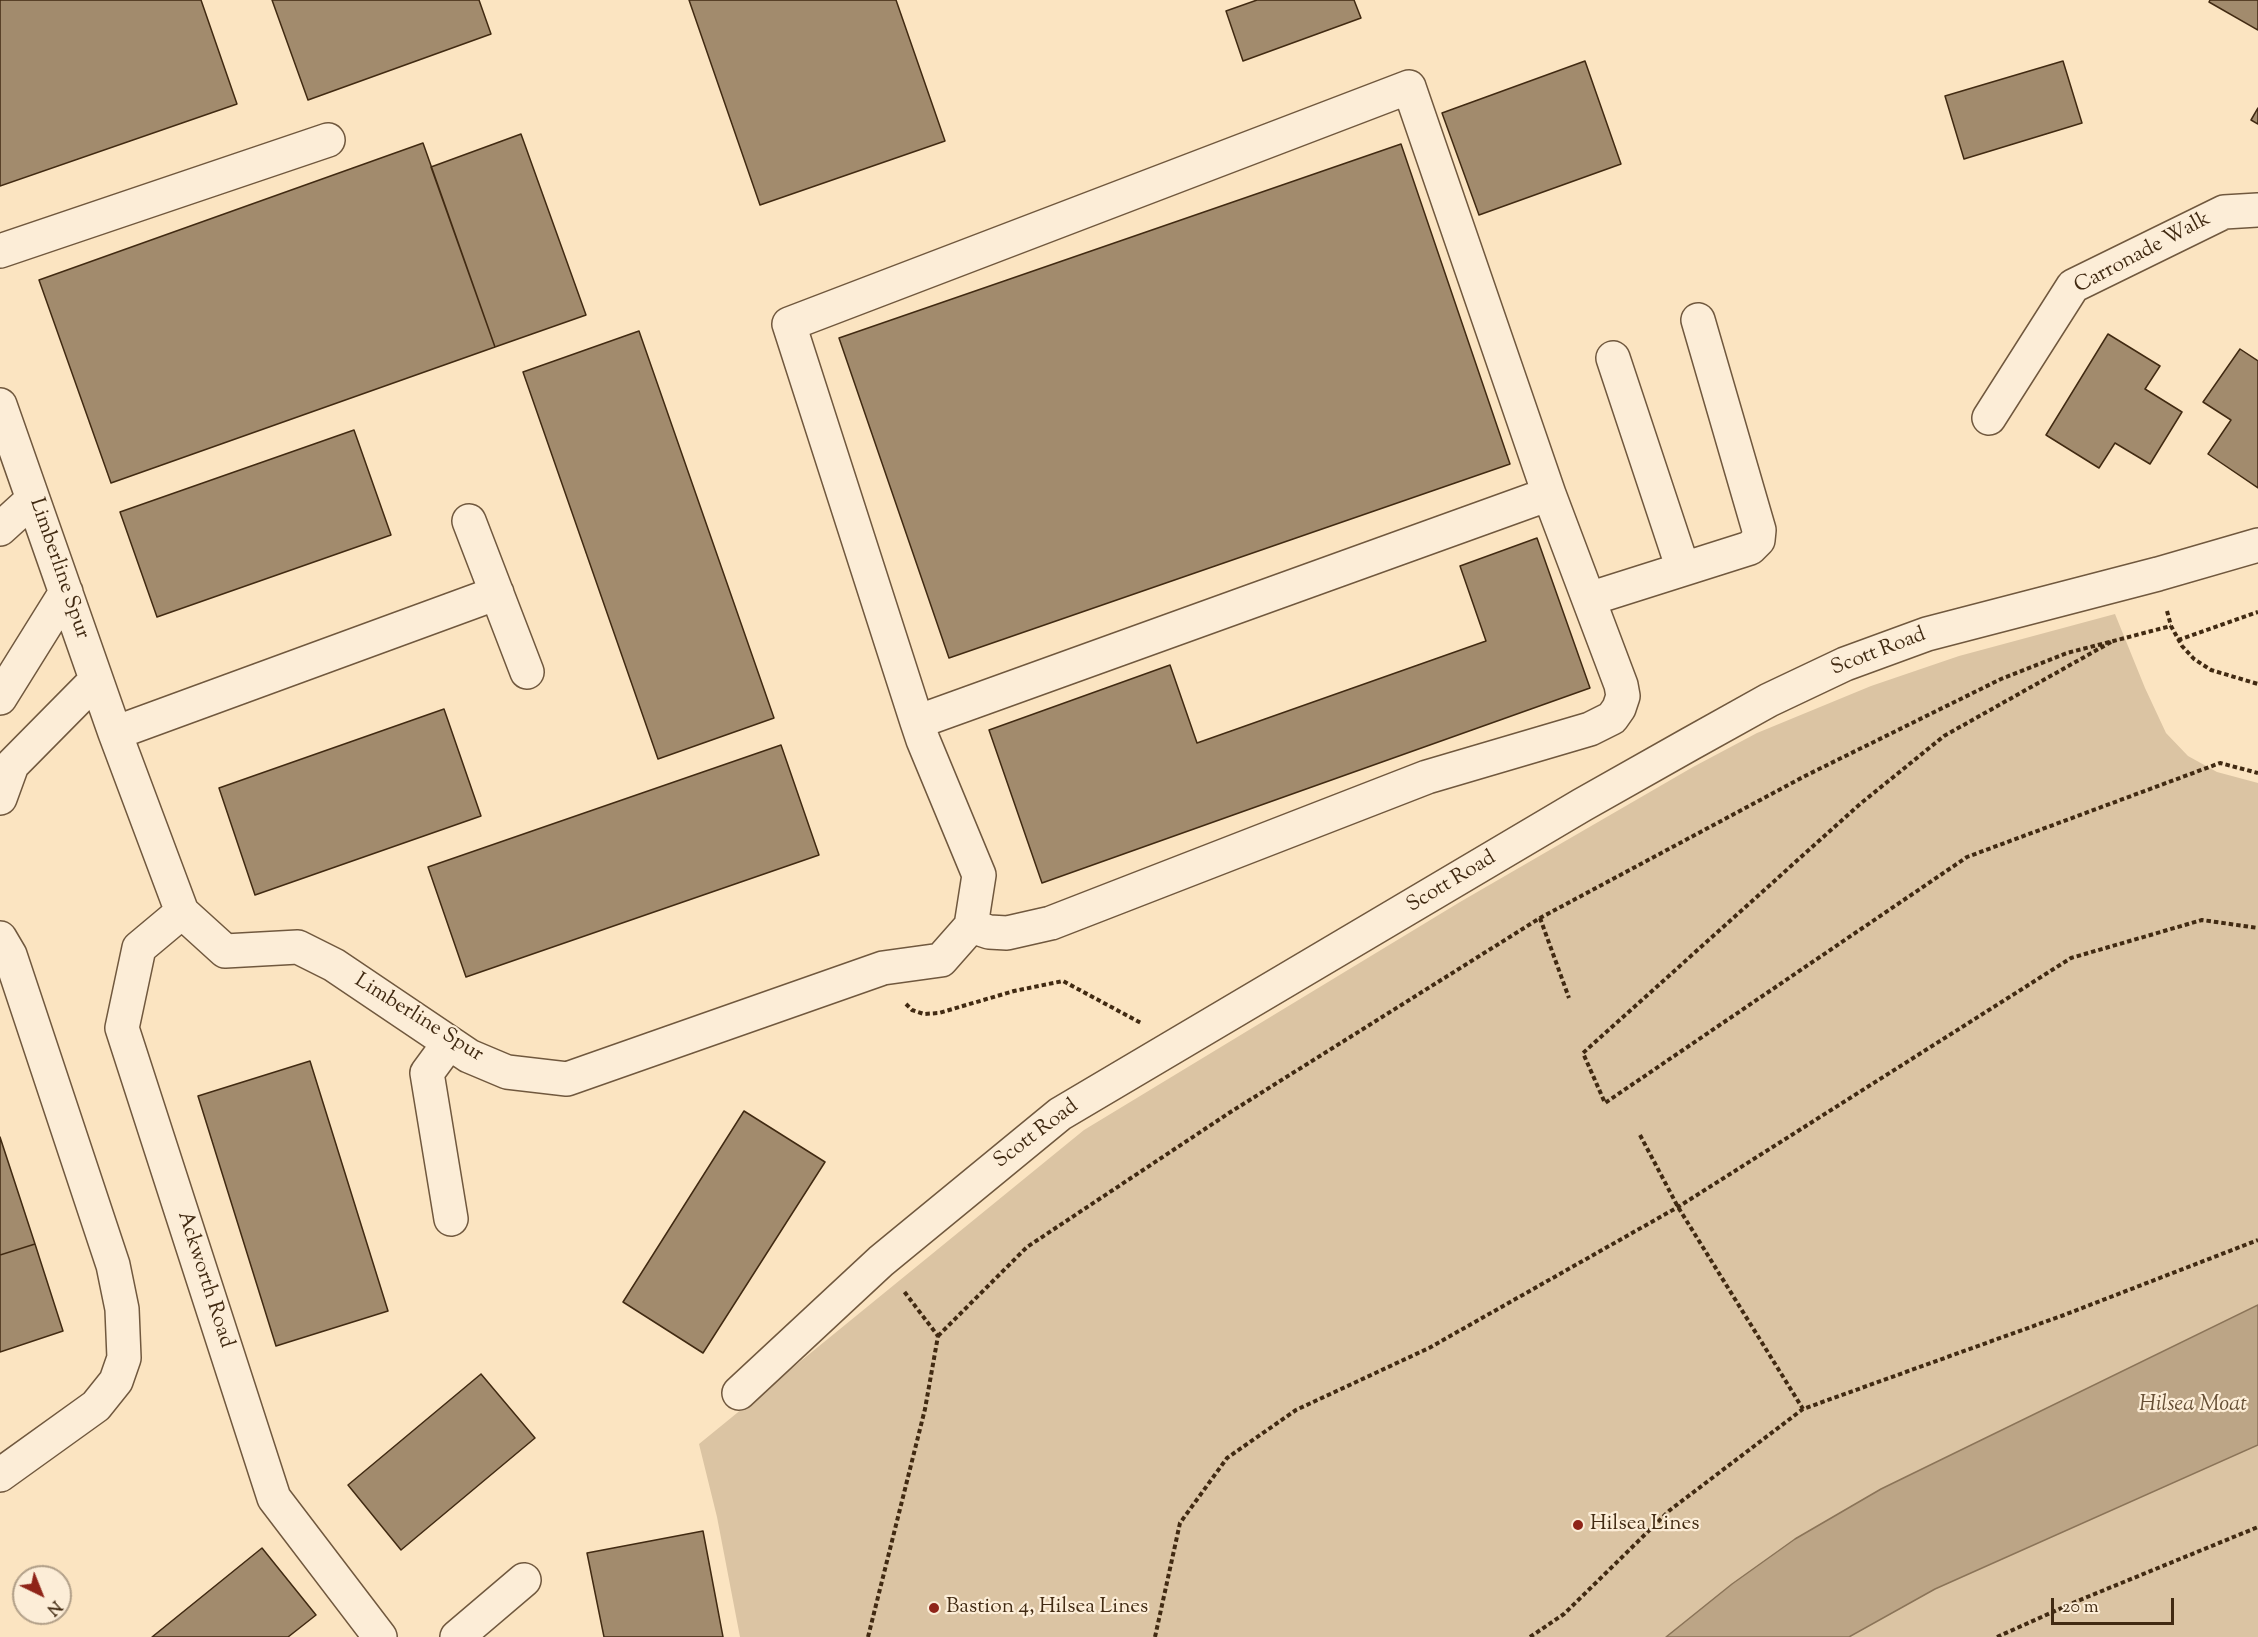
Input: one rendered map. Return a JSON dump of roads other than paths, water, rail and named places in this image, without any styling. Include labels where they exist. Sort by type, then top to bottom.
[{"type":"street","points":[[1409,87],[1549,494],[1589,600],[1623,696],[1612,718],[1601,724],[1427,777],[1051,923],[1007,933],[989,932],[971,926],[979,875],[917,722],[789,324],[1409,87]]},
{"type":"street","points":[[0,251],[328,140]]},
{"type":"street","name":"Carronade Walk","points":[[1989,418],[2073,286],[2224,212],[2258,210]]},
{"type":"street","points":[[1589,600],[1750,548],[1755,545],[1760,536],[1698,320]]},
{"type":"street","points":[[1613,358],[1683,569]]},
{"type":"street","name":"Limberline Spur","points":[[0,405],[115,733],[182,912],[225,951],[298,946],[334,965],[469,1056],[507,1072],[567,1079],[883,969],[941,960],[971,926]]},
{"type":"street","points":[[917,722],[1549,494]]},
{"type":"street","points":[[0,529],[33,499]]},
{"type":"street","points":[[469,520],[527,672]]},
{"type":"street","name":"Scott Road","points":[[739,1393],[881,1261],[1060,1114],[1582,805],[1769,700],[1845,664],[1927,634],[2158,574],[2258,545]]},
{"type":"street","points":[[0,698],[66,592]]},
{"type":"street","points":[[115,733],[497,593]]},
{"type":"street","points":[[0,798],[12,765],[96,680]]},
{"type":"street","name":"Ackworth Road","points":[[182,912],[139,948],[122,1028],[274,1498],[380,1637]]},
{"type":"street","points":[[0,938],[10,955],[113,1265],[122,1310],[124,1358],[116,1381],[96,1406],[0,1475]]},
{"type":"street","points":[[449,1042],[427,1073],[451,1219]]},
{"type":"street","points":[[457,1637],[524,1580]]},
{"type":"water","name":"Hilsea Moat","points":[[2258,1305],[2258,1445],[1935,1589],[1849,1637],[1666,1637],[1732,1584],[1795,1539],[1881,1489]]},
{"type":"place","name":"Hilsea Lines","points":[[1578,1525]]},
{"type":"place","name":"Bastion 4, Hilsea Lines","points":[[934,1608]]}]
